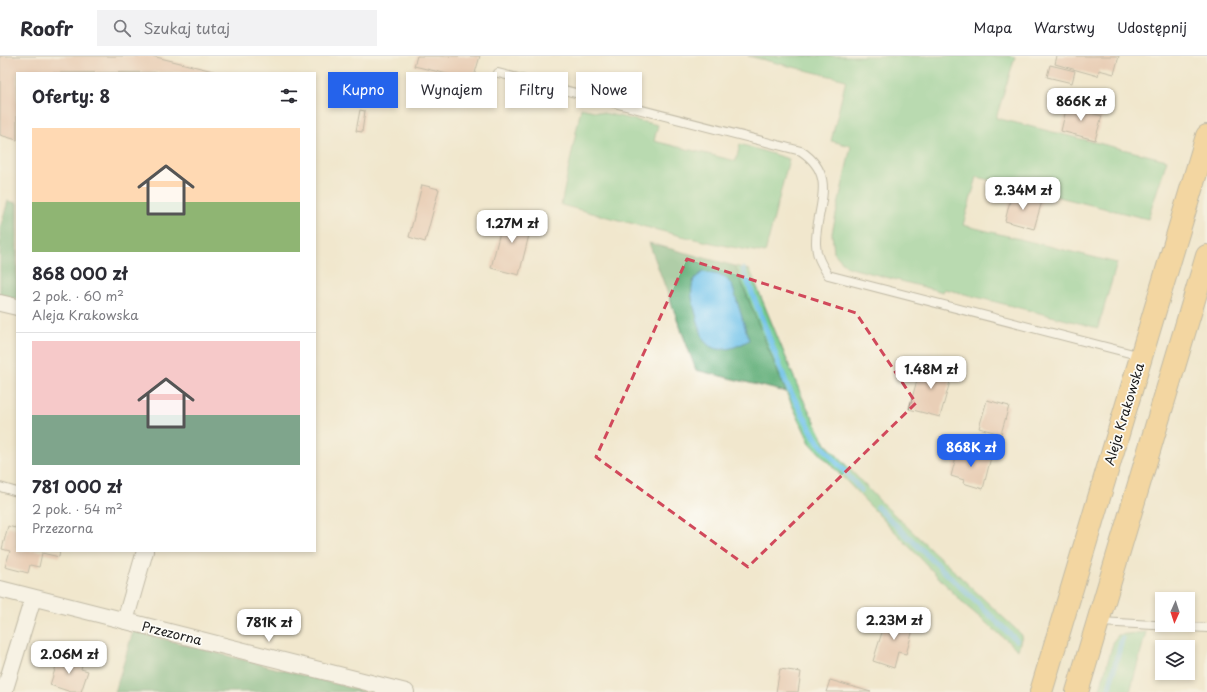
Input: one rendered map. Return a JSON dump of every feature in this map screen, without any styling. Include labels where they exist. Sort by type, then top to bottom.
[{"type":"main road","name":"Aleja Krakowska","points":[[1041,692],[1207,136]]},
{"type":"main road","points":[[1077,692],[1207,256]]},
{"type":"street","points":[[0,303],[16,307]]},
{"type":"street","name":"Przezorna","points":[[145,552],[125,621],[406,692]]},
{"type":"street","points":[[0,589],[125,621]]},
{"type":"street","points":[[4,692],[33,598]]},
{"type":"lane","points":[[498,73],[801,151],[811,158],[822,174],[823,190],[816,244],[818,258],[828,275],[1142,356]]},
{"type":"lane","points":[[0,487],[16,492]]},
{"type":"lane","points":[[1099,622],[1207,628]]},
{"type":"highlighted area","points":[[687,259],[856,313],[916,403],[748,567],[596,457]]},
{"type":"green space","points":[[748,56],[1011,56],[1015,57],[996,118],[1167,160],[1148,219],[977,177],[963,225],[1117,263],[1098,328],[945,289],[943,292],[847,267],[834,253],[832,233],[851,146],[831,141],[846,80]]},
{"type":"green space","points":[[581,108],[658,125],[654,141],[736,161],[740,144],[789,159],[765,253],[637,225],[561,205]]},
{"type":"green space","points":[[8,201],[16,203],[16,300],[0,296],[0,228]]},
{"type":"green space","points":[[649,243],[735,266],[786,392],[696,370]]},
{"type":"green space","points":[[735,266],[750,270],[802,397],[826,444],[881,502],[1022,635],[1018,650],[965,605],[810,443],[786,392]]},
{"type":"green space","points":[[133,631],[366,692],[115,692]]},
{"type":"green space","points":[[1146,632],[1130,692],[1099,692],[1114,640],[1118,635]]},
{"type":"water","points":[[703,272],[724,276],[732,285],[749,340],[738,346],[725,349],[718,349],[707,344],[703,338],[692,298],[694,279]]},
{"type":"building","points":[[0,56],[152,56],[217,72],[16,72],[16,140],[0,135]]},
{"type":"building","points":[[417,56],[480,56],[475,72],[439,72],[414,66]]},
{"type":"building","points":[[1057,56],[1119,56],[1114,74],[1099,70],[1098,76],[1055,64]]},
{"type":"building","points":[[1050,65],[1075,71],[1072,83],[1047,77]]},
{"type":"building","points":[[1068,101],[1077,103],[1075,109],[1102,116],[1095,140],[1061,131]]},
{"type":"building","points":[[360,110],[365,111],[362,132],[356,131]]},
{"type":"building","points":[[422,185],[439,189],[425,242],[409,237]]},
{"type":"building","points":[[1012,193],[1042,201],[1034,229],[1005,221]]},
{"type":"building","points":[[505,212],[533,219],[519,275],[491,268]]},
{"type":"building","points":[[922,362],[953,371],[940,417],[909,409]]},
{"type":"building","points":[[987,400],[1009,406],[1001,434],[979,428]]},
{"type":"building","points":[[959,446],[974,450],[973,454],[991,457],[983,489],[963,483],[964,480],[951,476]]},
{"type":"building","points":[[8,526],[15,528],[16,526],[16,552],[60,552],[59,557],[42,553],[39,567],[30,565],[28,573],[5,567],[10,551],[2,549]]},
{"type":"building","points":[[896,616],[915,623],[906,654],[898,652],[894,668],[873,661],[884,626],[888,627],[891,617]]},
{"type":"building","points":[[60,654],[83,661],[81,669],[88,671],[81,692],[71,692],[50,685]]},
{"type":"building","points":[[780,669],[801,672],[798,692],[776,692]]},
{"type":"building","points":[[830,680],[871,692],[826,692]]},
{"type":"waterway","points":[[743,269],[787,385],[816,439],[861,490]]},
{"type":"waterway","points":[[877,507],[1016,640]]},
{"type":"waterway","points":[[1108,692],[1122,639]]}]
